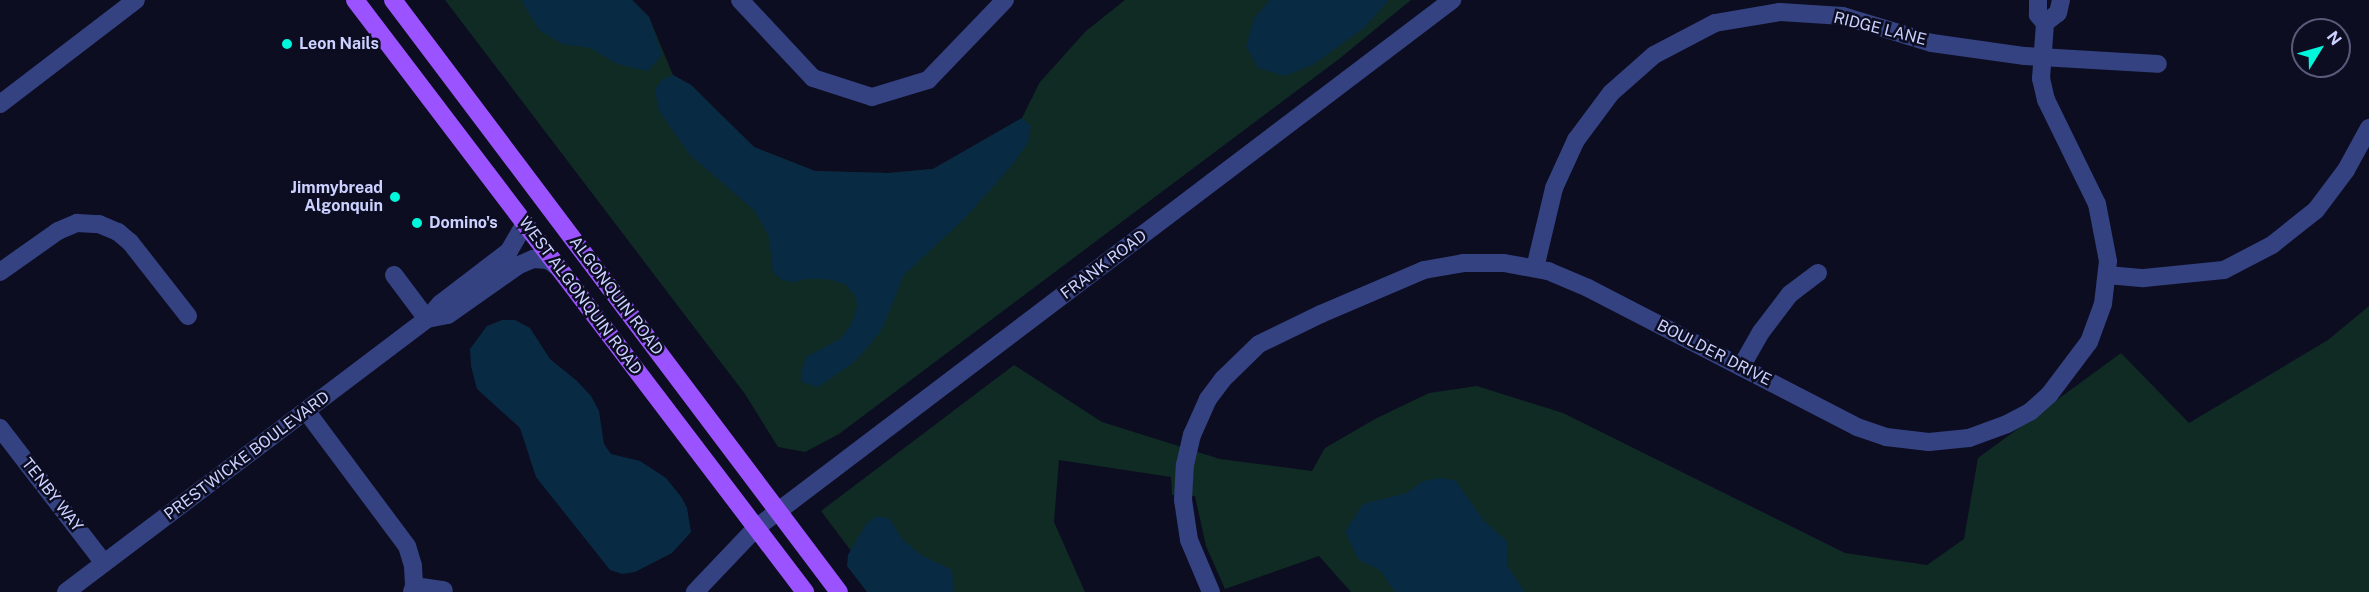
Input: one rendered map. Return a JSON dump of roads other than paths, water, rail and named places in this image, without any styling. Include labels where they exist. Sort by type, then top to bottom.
[{"type":"main road","name":"WEST ALGONQUIN ROAD","points":[[355,0],[806,592]]},
{"type":"main road","name":"ALGONQUIN ROAD","points":[[393,0],[839,592]]},
{"type":"street","points":[[0,104],[136,0]]},
{"type":"street","points":[[740,0],[813,78],[872,97],[928,80],[1005,0]]},
{"type":"street","name":"FRANK ROAD","points":[[695,592],[756,528],[1452,0]]},
{"type":"street","name":"BOULDER DRIVE","points":[[1211,592],[1189,540],[1183,507],[1184,478],[1192,435],[1208,399],[1224,379],[1259,344],[1321,314],[1425,270],[1463,263],[1504,263],[1535,268],[1588,288],[1857,427],[1876,434],[1929,442],[1969,438],[2007,424],[2031,411],[2049,395],[2089,342],[2101,312],[2107,275],[2107,249],[2100,214],[2088,183],[2046,100],[2041,79],[2045,23],[2038,15],[2038,0]]},
{"type":"street","name":"BOULDER DRIVE","points":[[2045,23],[2058,13],[2061,0]]},
{"type":"street","name":"RIDGE LANE","points":[[1535,268],[1554,188],[1576,140],[1611,93],[1654,55],[1715,23],[1780,12],[1843,16],[1932,42],[2042,57],[2158,64]]},
{"type":"street","points":[[2107,275],[2145,278],[2224,270],[2272,245],[2316,210],[2346,170],[2369,128]]},
{"type":"street","points":[[0,272],[58,231],[77,223],[99,224],[118,232],[130,242],[188,316]]},
{"type":"street","name":"PRESTWICKE BOULEVARD","points":[[66,592],[427,319],[440,304],[509,251],[525,223]]},
{"type":"street","name":"PRESTWICKE BOULEVARD","points":[[427,319],[448,315],[519,265],[533,259],[548,260],[559,268]]},
{"type":"street","points":[[1741,367],[1761,332],[1790,294],[1818,273]]},
{"type":"street","points":[[394,275],[427,319]]},
{"type":"street","points":[[307,412],[407,546],[413,566],[413,589],[444,590]]},
{"type":"street","name":"TENBY WAY","points":[[0,428],[104,563]]},
{"type":"water","points":[[521,0],[632,0],[649,17],[662,55],[648,71],[617,64],[590,48],[562,44],[539,30]]},
{"type":"water","points":[[1270,0],[1389,0],[1364,28],[1314,64],[1285,76],[1258,68],[1246,46],[1254,18]]},
{"type":"water","points":[[673,75],[691,85],[754,147],[815,171],[888,173],[933,169],[1022,118],[1031,126],[1028,143],[1013,164],[966,217],[904,275],[882,329],[868,347],[853,363],[818,387],[802,382],[802,370],[806,357],[840,339],[851,325],[857,308],[856,297],[845,284],[827,279],[805,279],[794,282],[782,280],[773,272],[769,237],[755,211],[690,155],[659,111],[655,89],[663,79]]},
{"type":"water","points":[[502,320],[515,320],[530,328],[550,359],[591,396],[599,411],[604,444],[611,454],[640,461],[666,478],[682,498],[687,508],[691,532],[672,553],[635,572],[622,574],[610,570],[536,477],[520,428],[477,389],[471,366],[470,349],[487,326]]},
{"type":"water","points":[[1441,478],[1456,481],[1485,522],[1508,542],[1507,565],[1525,592],[1395,592],[1380,570],[1359,560],[1345,532],[1363,504],[1407,493],[1423,481]]},
{"type":"water","points":[[877,516],[890,519],[902,539],[921,555],[952,570],[954,592],[867,592],[847,566],[848,555],[866,524]]},
{"type":"place","name":"Leon Nails","points":[[287,44]]},
{"type":"place","name":"Jimmybread Algonquin","points":[[395,197]]},
{"type":"place","name":"Domino's","points":[[417,223]]}]
